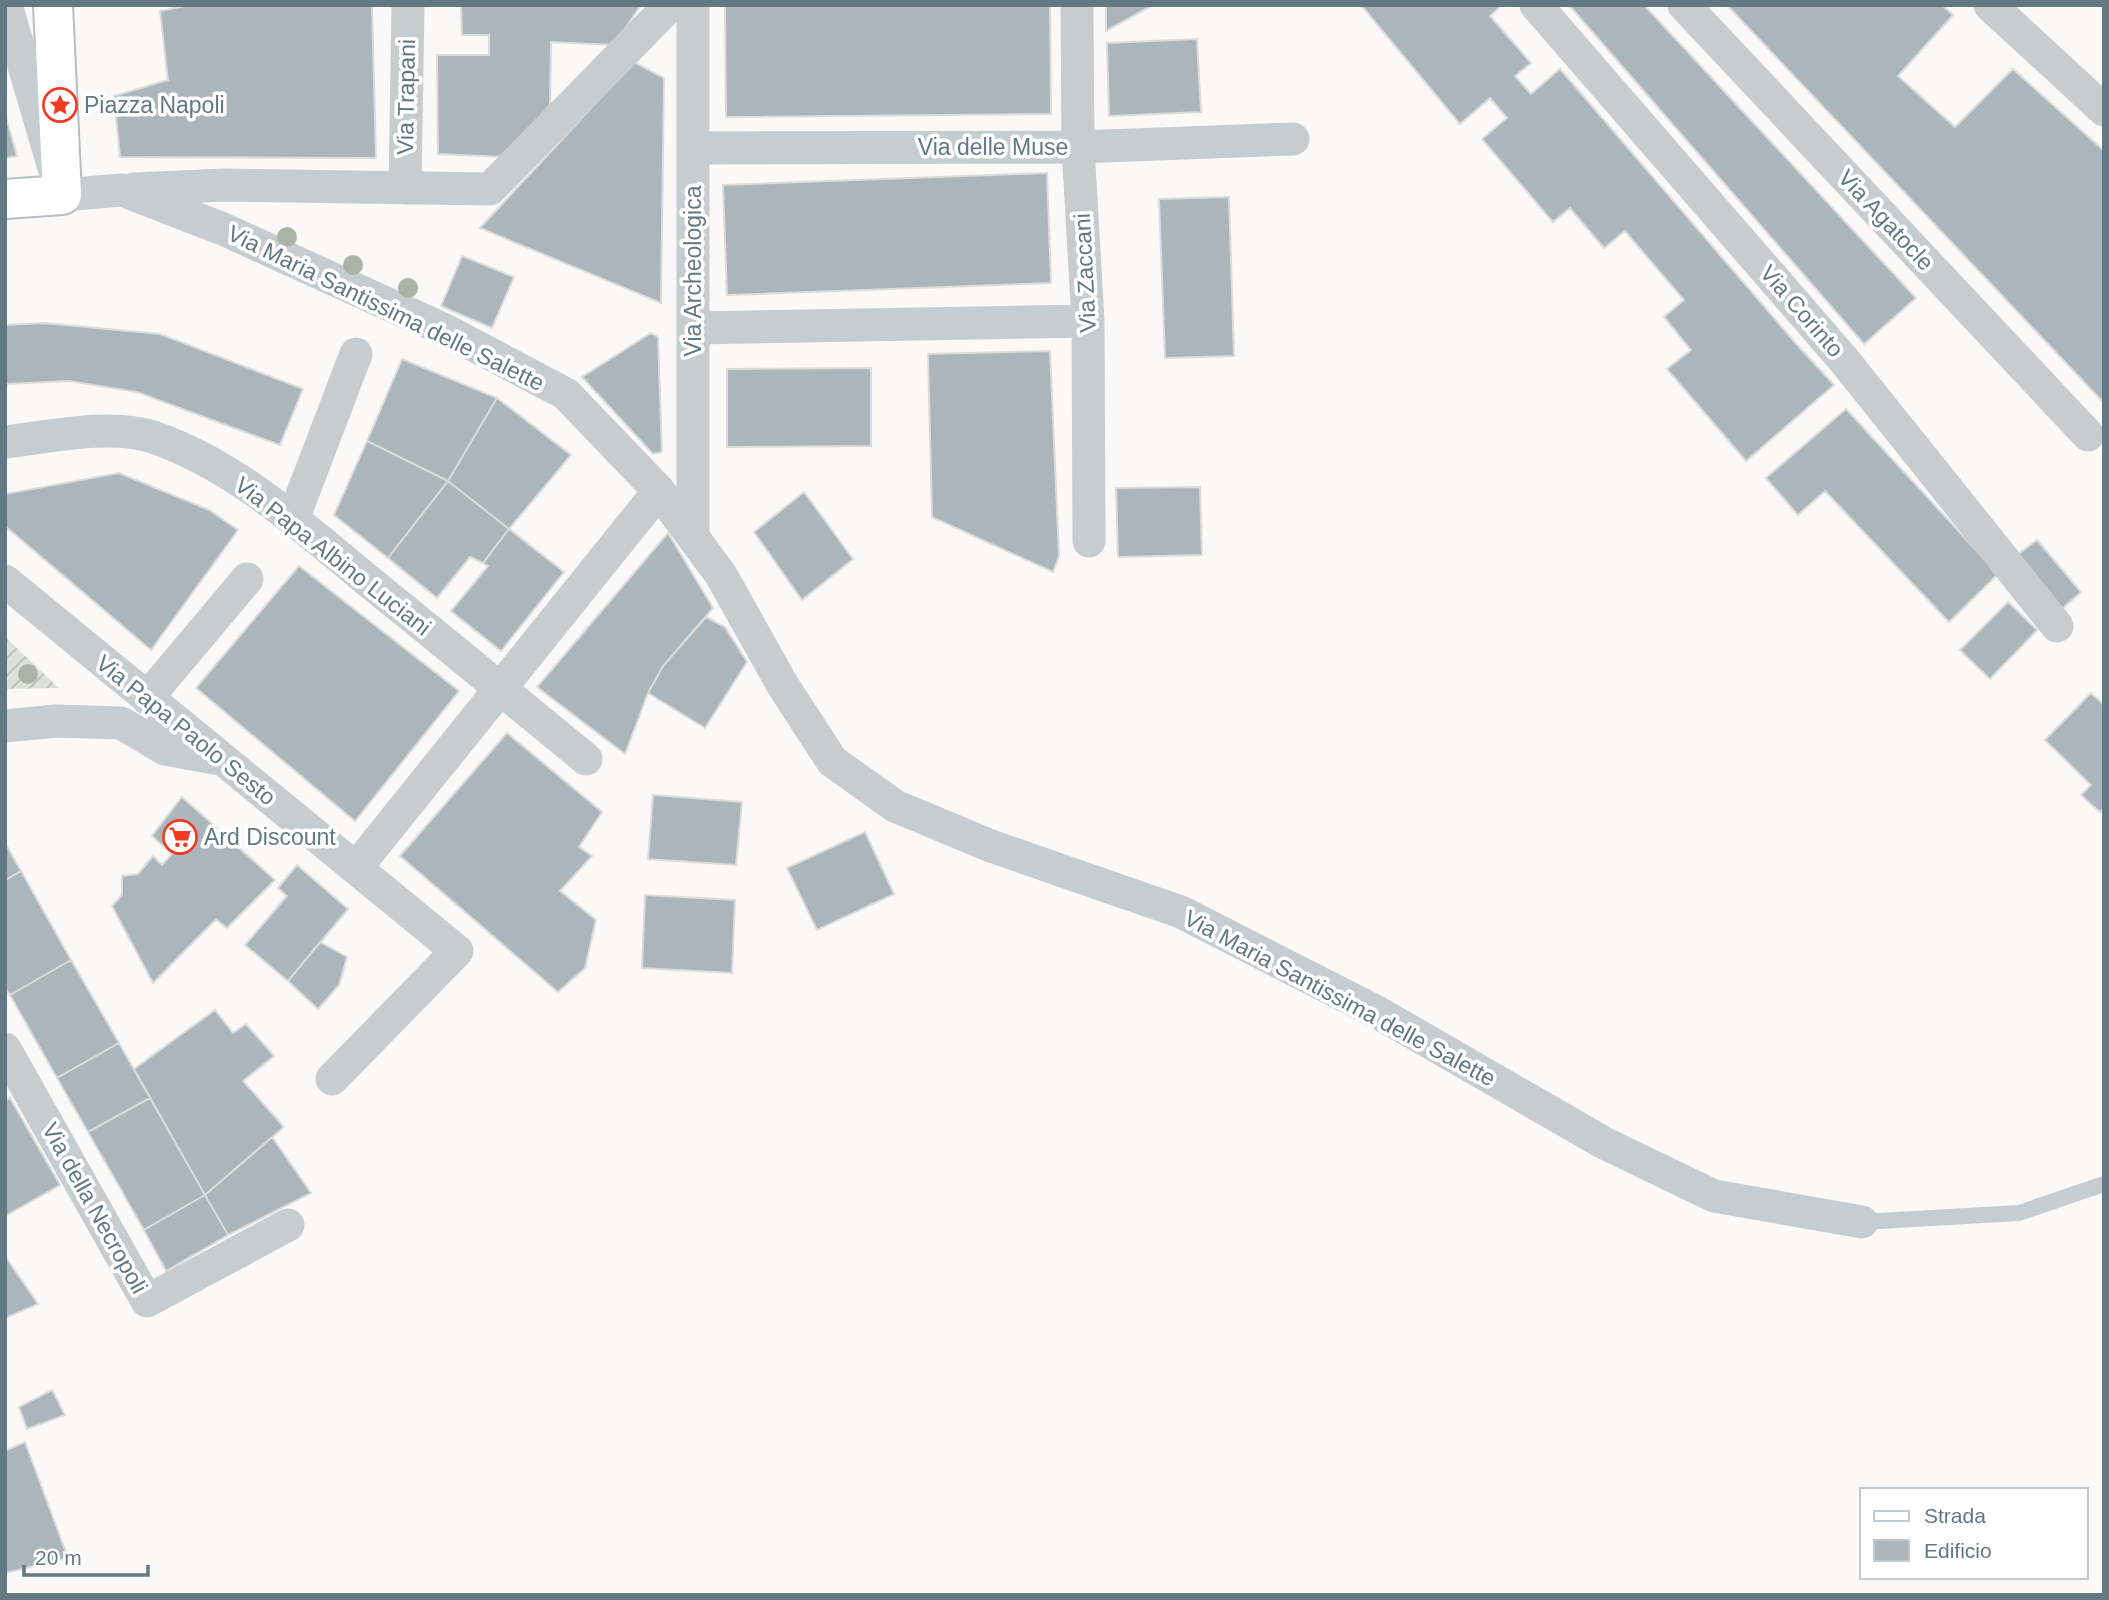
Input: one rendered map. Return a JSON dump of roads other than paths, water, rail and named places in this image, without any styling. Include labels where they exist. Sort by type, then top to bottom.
[{"type":"street","points":[[53,5],[62,195]]},
{"type":"street","name":"Via Trapani","points":[[405,188],[408,5]]},
{"type":"street","points":[[122,190],[225,185],[490,189],[670,5]]},
{"type":"street","name":"Via Archeologica","points":[[693,5],[693,537]]},
{"type":"street","name":"Via Zaccani","points":[[1077,5],[1078,147],[1088,321],[1090,541]]},
{"type":"street","name":"Via Corinto","points":[[1536,5],[1843,359],[2057,626]]},
{"type":"street","name":"Via Agatocle","points":[[1685,5],[2088,435]]},
{"type":"street","points":[[1990,5],[2104,110]]},
{"type":"street","points":[[7,17],[62,195]]},
{"type":"street","name":"Via delle Muse","points":[[693,148],[1078,147],[1293,139]]},
{"type":"street","name":"Via Maria Santissima delle Salette","points":[[5,199],[122,190],[223,229],[445,330],[566,394],[659,491],[721,575],[782,684],[832,761],[895,806],[991,846],[1181,912],[1377,1012],[1604,1143],[1714,1196],[1863,1222]]},
{"type":"street","points":[[694,328],[1088,321]]},
{"type":"street","points":[[293,519],[356,354]]},
{"type":"street","name":"Via Papa Albino Luciani","points":[[5,442],[118,431],[151,437],[189,453],[234,478],[293,519],[586,759]]},
{"type":"street","points":[[356,868],[659,491]]},
{"type":"street","points":[[146,698],[247,579]]},
{"type":"street","name":"Via Papa Paolo Sesto","points":[[5,581],[457,951],[332,1079]]},
{"type":"street","points":[[5,726],[57,722],[121,723],[165,749],[222,759]]},
{"type":"street","name":"Via della Necropoli","points":[[5,1049],[147,1301],[288,1225]]},
{"type":"lane","points":[[1863,1222],[2019,1213],[2104,1184]]},
{"type":"place","name":"Piazza Napoli","points":[[60,105]]},
{"type":"place","name":"Ard Discount","points":[[180,837]]}]
